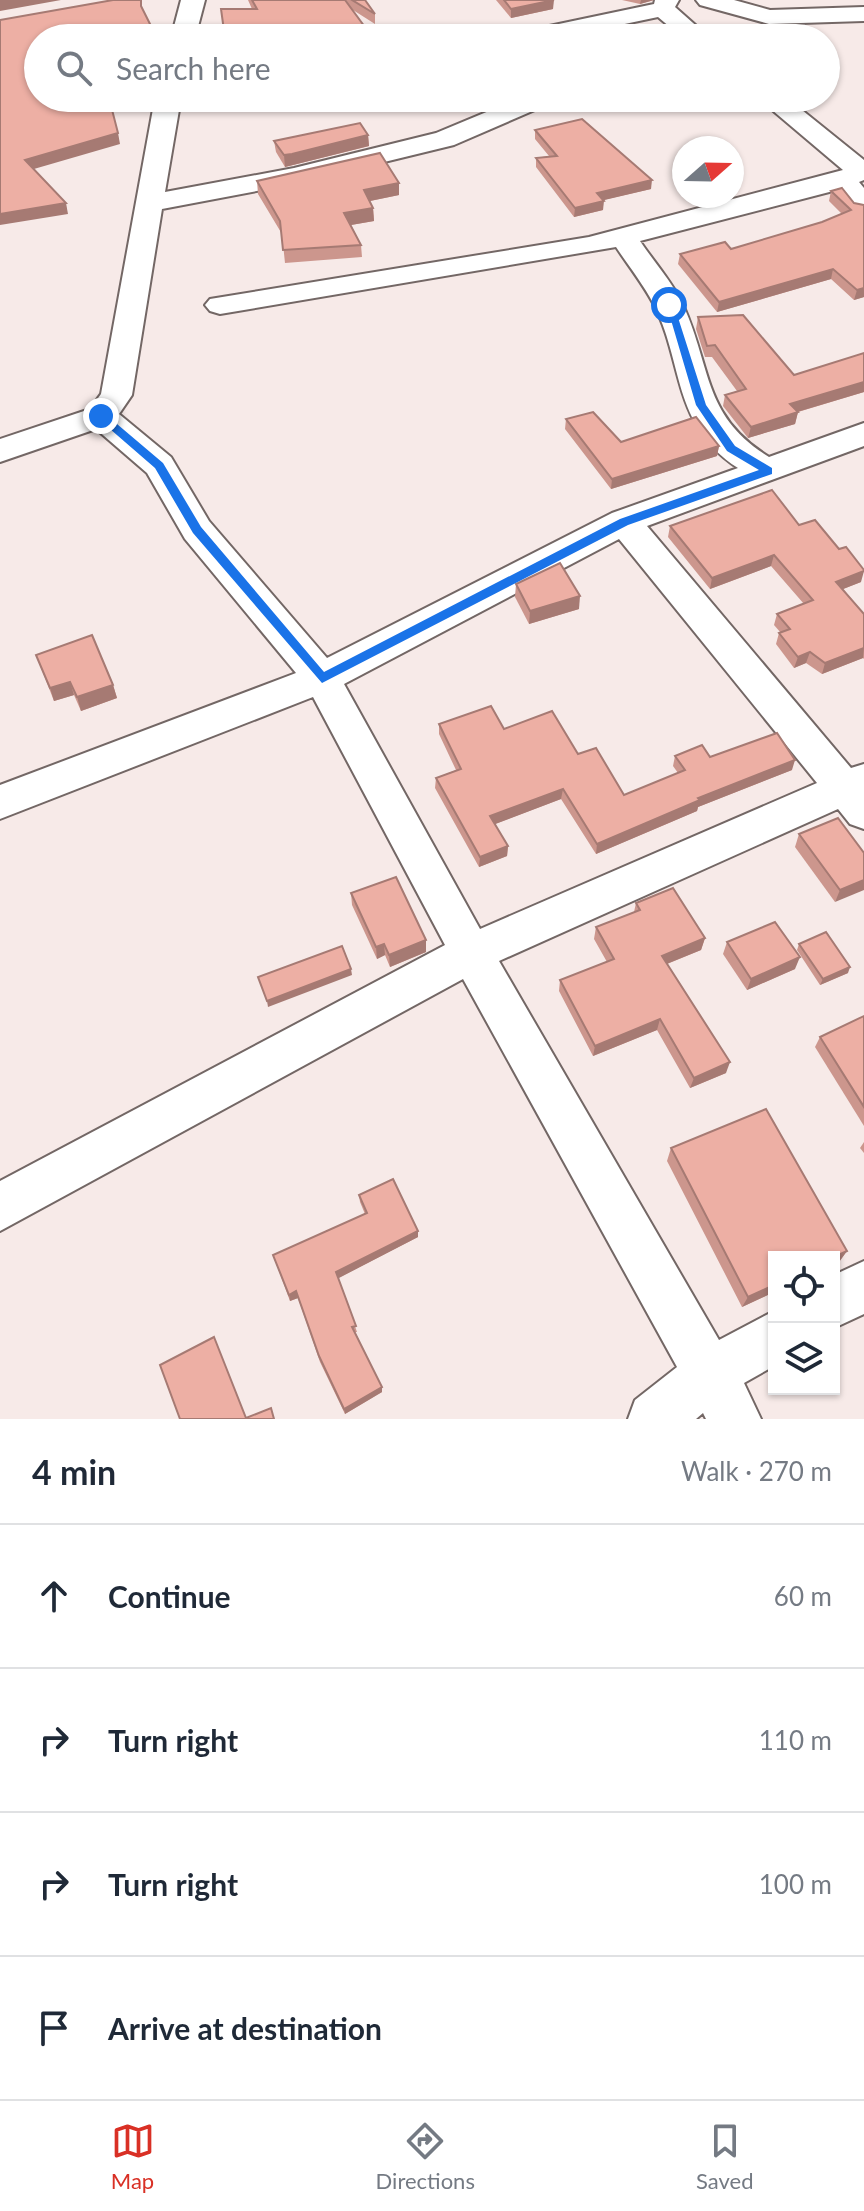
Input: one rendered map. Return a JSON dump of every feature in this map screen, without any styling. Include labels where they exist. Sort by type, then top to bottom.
[{"type":"street","points":[[187,24],[193,0]]},
{"type":"street","points":[[708,0],[769,17],[864,14]]},
{"type":"street","points":[[582,24],[665,4],[684,24]]},
{"type":"street","points":[[0,451],[101,416],[116,395],[165,112]]},
{"type":"street","points":[[149,203],[294,176],[445,139],[509,112]]},
{"type":"street","points":[[787,112],[856,174],[864,205]]},
{"type":"street","points":[[220,305],[623,237],[856,174]]},
{"type":"street","points":[[623,237],[669,305],[701,405],[731,448],[768,471]]},
{"type":"street","points":[[101,416],[159,465],[197,530],[322,678],[471,953],[735,1419]]},
{"type":"street","points":[[0,802],[322,678],[624,522],[864,434]]},
{"type":"street","points":[[0,1207],[471,953],[857,793],[624,522]]},
{"type":"street","points":[[840,1300],[864,1286]]},
{"type":"street","points":[[654,1419],[710,1374],[768,1340]]},
{"type":"building","points":[[113,0],[141,0],[150,24],[24,24],[24,112],[113,112],[118,133],[25,160],[66,203],[0,214],[0,20]]},
{"type":"building","points":[[252,0],[345,0],[363,24],[223,24],[221,9],[257,9]]},
{"type":"building","points":[[352,0],[365,0],[375,14]]},
{"type":"building","points":[[504,0],[554,0],[511,9]]},
{"type":"building","points":[[582,119],[652,180],[597,193],[604,201],[575,208],[536,158],[557,156],[535,130]]},
{"type":"building","points":[[360,123],[368,135],[292,154],[284,155],[274,141]]},
{"type":"building","points":[[380,153],[399,183],[364,190],[373,208],[344,213],[361,245],[283,250],[280,221],[257,181]]},
{"type":"building","points":[[842,188],[854,203],[864,205],[864,288],[857,290],[833,269],[719,302],[680,254],[725,242],[731,249],[822,222],[851,210],[831,191]]},
{"type":"building","points":[[743,315],[794,375],[864,353],[864,382],[790,404],[798,412],[751,427],[725,395],[746,389],[715,345],[707,346],[698,317]]},
{"type":"building","points":[[593,412],[621,442],[696,417],[719,446],[612,479],[566,419]]},
{"type":"building","points":[[772,490],[799,525],[815,520],[839,549],[846,547],[864,570],[836,582],[864,614],[864,648],[825,663],[810,652],[798,657],[779,633],[790,629],[777,614],[813,600],[774,555],[712,578],[670,526]]},
{"type":"building","points":[[560,563],[580,596],[530,611],[516,584]]},
{"type":"building","points":[[92,635],[113,685],[77,697],[70,682],[50,688],[36,655]]},
{"type":"building","points":[[491,706],[504,729],[552,711],[578,754],[596,748],[624,795],[685,770],[675,756],[702,745],[710,757],[777,733],[795,760],[698,798],[700,800],[597,844],[563,789],[490,816],[508,846],[480,857],[436,778],[461,769],[439,724]]},
{"type":"building","points":[[838,818],[864,853],[864,880],[840,890],[799,834]]},
{"type":"building","points":[[396,877],[426,940],[389,955],[384,944],[376,947],[351,893]]},
{"type":"building","points":[[673,888],[705,938],[662,956],[730,1062],[694,1078],[660,1019],[595,1046],[560,980],[614,959],[596,927],[640,910],[636,903]]},
{"type":"building","points":[[775,922],[800,957],[751,979],[727,942]]},
{"type":"building","points":[[826,932],[850,967],[823,979],[799,944]]},
{"type":"building","points":[[342,946],[351,969],[267,1001],[258,977]]},
{"type":"building","points":[[864,1016],[864,1107],[820,1037]]},
{"type":"building","points":[[766,1109],[847,1251],[840,1254],[840,1251],[768,1251],[768,1288],[748,1297],[671,1148]]},
{"type":"building","points":[[393,1179],[418,1231],[336,1272],[356,1326],[352,1327],[382,1387],[344,1409],[319,1356],[296,1291],[289,1295],[273,1255],[367,1213],[359,1195]]},
{"type":"building","points":[[214,1337],[246,1418],[271,1408],[274,1419],[180,1419],[160,1365]]},
{"type":"route","points":[[101,416],[159,465],[197,530],[322,678],[624,522],[768,471],[731,448],[701,405],[669,305]]}]
